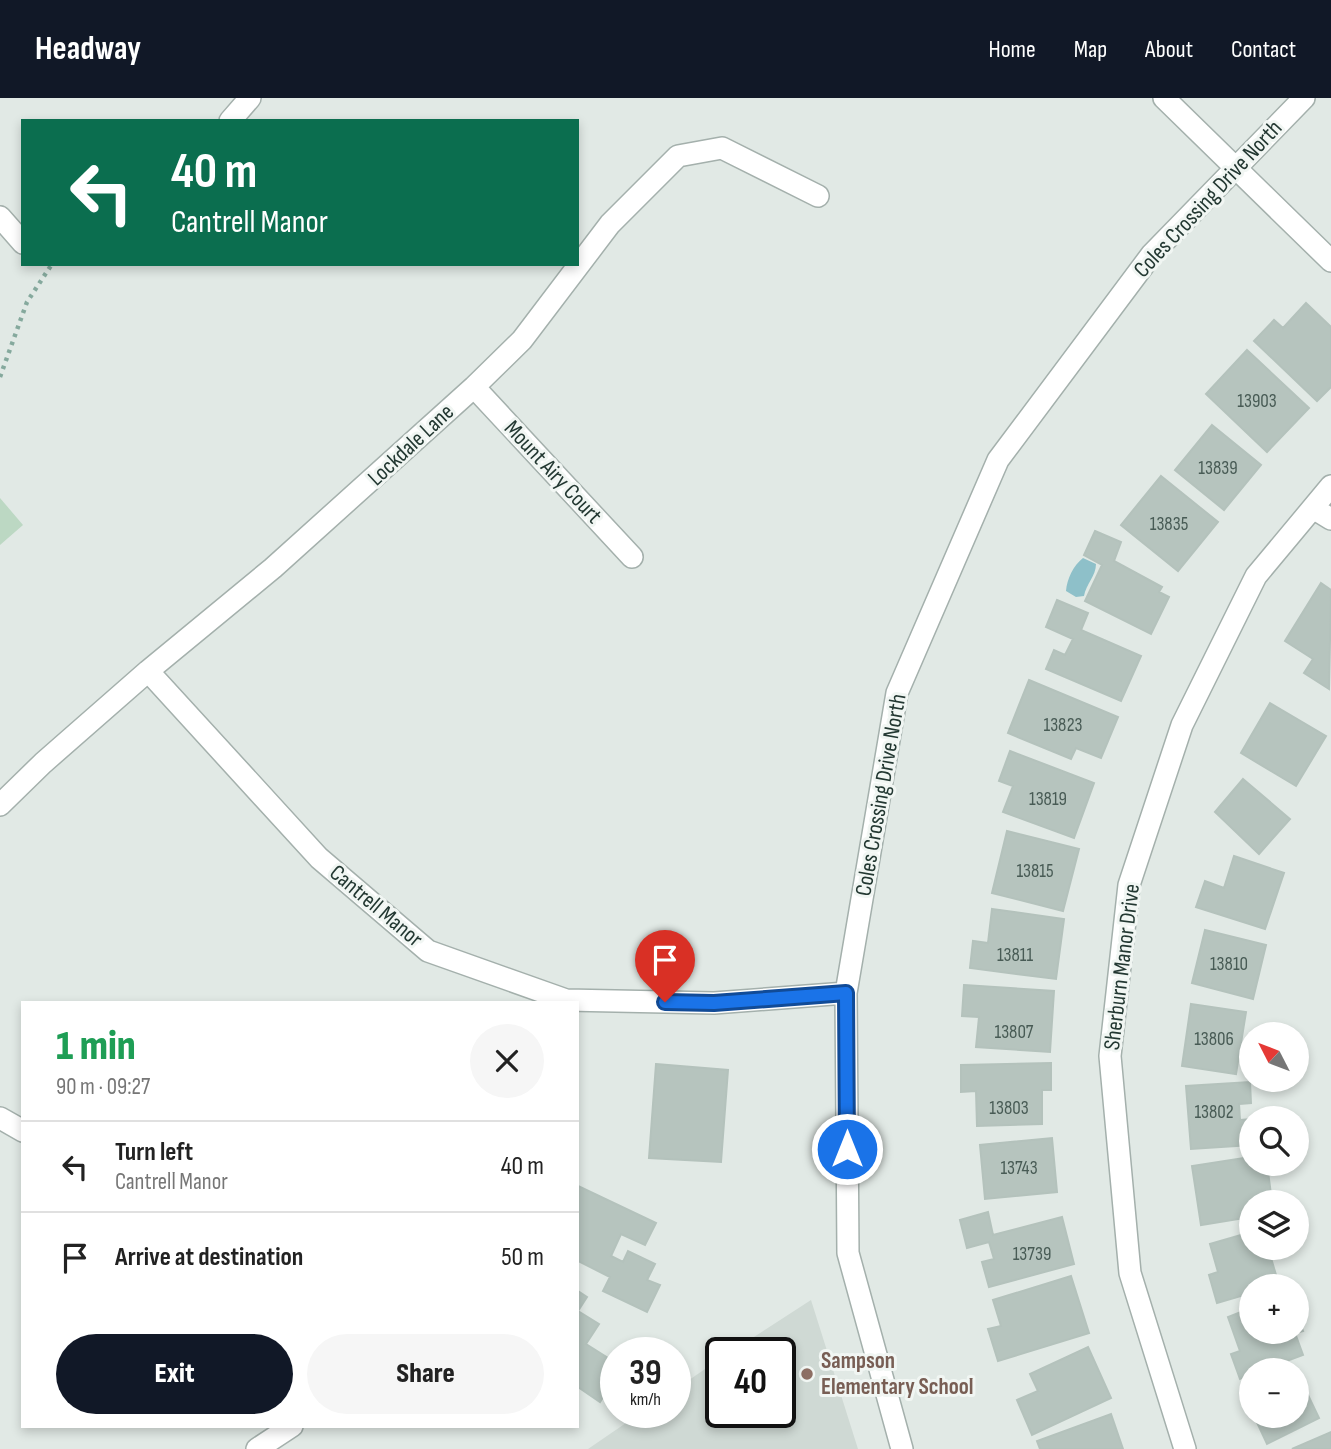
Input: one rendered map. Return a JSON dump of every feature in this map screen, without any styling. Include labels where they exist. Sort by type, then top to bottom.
[{"type":"street","points":[[232,119],[250,98]]},
{"type":"street","points":[[1164,98],[1331,261]]},
{"type":"street","name":"Coles Crossing Drive North","points":[[902,1449],[848,1253],[846,993],[897,693],[998,460],[1152,254],[1304,98]]},
{"type":"street","name":"Lockdale Lane","points":[[579,265],[610,224],[678,156],[722,148],[818,196]]},
{"type":"street","points":[[0,217],[21,241]]},
{"type":"street","name":"Lockdale Lane","points":[[0,805],[43,763],[148,671],[274,568],[474,387],[522,340],[578,266]]},
{"type":"street","name":"Mount Airy Court","points":[[474,387],[632,557]]},
{"type":"street","name":"Sherburn Manor Drive","points":[[1185,1449],[1130,1273],[1110,1056],[1129,885],[1182,725],[1256,576],[1322,513],[1331,486]]},
{"type":"street","name":"Cantrell Manor","points":[[148,671],[319,858],[428,951],[533,996],[566,1000],[701,1002],[846,993]]},
{"type":"street","points":[[0,1118],[21,1130]]},
{"type":"street","points":[[257,1449],[289,1428]]},
{"type":"path","points":[[0,377],[27,302],[51,266]]},
{"type":"shaded area","name":"Sampson Elementary School","points":[[811,1300],[858,1449],[588,1449],[619,1428],[691,1428],[691,1379],[705,1369],[705,1428],[796,1428],[796,1337],[754,1337]]},
{"type":"green space","points":[[0,498],[23,525],[0,545]]},
{"type":"water","points":[[1083,558],[1096,564],[1096,568],[1084,596],[1076,597],[1066,591],[1073,569]]},
{"type":"building","points":[[1306,303],[1331,327],[1331,387],[1317,401],[1254,341],[1274,320],[1283,328]]},
{"type":"building","points":[[1247,350],[1309,408],[1267,452],[1206,394]]},
{"type":"building","points":[[1212,425],[1261,465],[1224,510],[1175,470]]},
{"type":"building","points":[[1161,476],[1218,522],[1178,571],[1121,525]]},
{"type":"building","points":[[1095,531],[1121,542],[1114,561],[1162,587],[1159,592],[1169,597],[1151,634],[1085,601],[1102,565],[1084,555]]},
{"type":"building","points":[[1321,583],[1331,590],[1329,689],[1304,673],[1313,659],[1285,641]]},
{"type":"building","points":[[1057,600],[1088,613],[1081,630],[1141,656],[1121,701],[1046,669],[1054,650],[1065,655],[1073,639],[1046,627]]},
{"type":"building","points":[[1029,680],[1118,717],[1101,758],[1076,748],[1071,759],[1008,733]]},
{"type":"building","points":[[1270,703],[1326,736],[1296,786],[1241,753]]},
{"type":"building","points":[[1010,751],[1094,783],[1074,838],[1003,812],[1013,786],[999,781]]},
{"type":"building","points":[[1243,779],[1290,819],[1259,854],[1215,812]]},
{"type":"building","points":[[1007,831],[1079,849],[1063,911],[992,893]]},
{"type":"building","points":[[1234,856],[1284,873],[1265,929],[1196,907],[1205,881],[1224,888]]},
{"type":"building","points":[[992,909],[1064,919],[1056,979],[970,968],[973,941],[988,943]]},
{"type":"building","points":[[1205,930],[1266,945],[1253,999],[1192,983]]},
{"type":"building","points":[[964,985],[1054,991],[1050,1052],[976,1047],[979,1017],[962,1016]]},
{"type":"building","points":[[1191,1004],[1246,1012],[1244,1022],[1239,1022],[1236,1074],[1182,1066]]},
{"type":"building","points":[[1051,1063],[1051,1090],[1042,1090],[1042,1124],[977,1126],[976,1091],[961,1092],[961,1065]]},
{"type":"building","points":[[656,1064],[728,1070],[721,1162],[649,1158]]},
{"type":"building","points":[[1239,1083],[1239,1092],[1250,1092],[1251,1103],[1239,1104],[1239,1146],[1191,1149],[1186,1086]]},
{"type":"building","points":[[1052,1138],[1057,1192],[985,1199],[980,1145]]},
{"type":"building","points":[[1239,1159],[1239,1176],[1269,1176],[1270,1190],[1239,1190],[1239,1219],[1201,1225],[1192,1166]]},
{"type":"building","points":[[579,1186],[656,1223],[645,1245],[621,1234],[611,1256],[623,1262],[628,1251],[655,1264],[647,1280],[660,1285],[647,1312],[603,1291],[610,1277],[579,1262]]},
{"type":"building","points":[[988,1212],[993,1235],[1062,1217],[1074,1264],[989,1287],[982,1262],[994,1259],[989,1242],[967,1248],[960,1220]]},
{"type":"building","points":[[1239,1236],[1239,1260],[1272,1260],[1276,1274],[1239,1274],[1239,1297],[1217,1303],[1209,1275],[1218,1272],[1210,1244]]},
{"type":"building","points":[[1071,1276],[1089,1333],[998,1361],[988,1329],[1001,1326],[993,1300]]},
{"type":"building","points":[[579,1292],[587,1297],[579,1309]]},
{"type":"building","points":[[579,1312],[599,1324],[586,1344],[600,1353],[600,1402],[579,1388]]},
{"type":"building","points":[[1239,1313],[1239,1344],[1299,1344],[1303,1355],[1295,1358],[1239,1358],[1239,1376],[1231,1354],[1240,1351],[1228,1317]]},
{"type":"building","points":[[1088,1347],[1111,1398],[1032,1435],[1017,1400],[1038,1391],[1030,1374]]},
{"type":"building","points":[[1309,1397],[1319,1418],[1309,1423]]},
{"type":"building","points":[[1111,1414],[1123,1449],[1040,1449],[1037,1441]]},
{"type":"building","points":[[1260,1428],[1299,1428],[1267,1444]]},
{"type":"building","points":[[1331,1432],[1331,1449],[1292,1449]]},
{"type":"place","name":"Sampson Elementary School","points":[[807,1374]]},
{"type":"route","points":[[665,1002],[714,1003],[846,993],[847,1149]]}]
